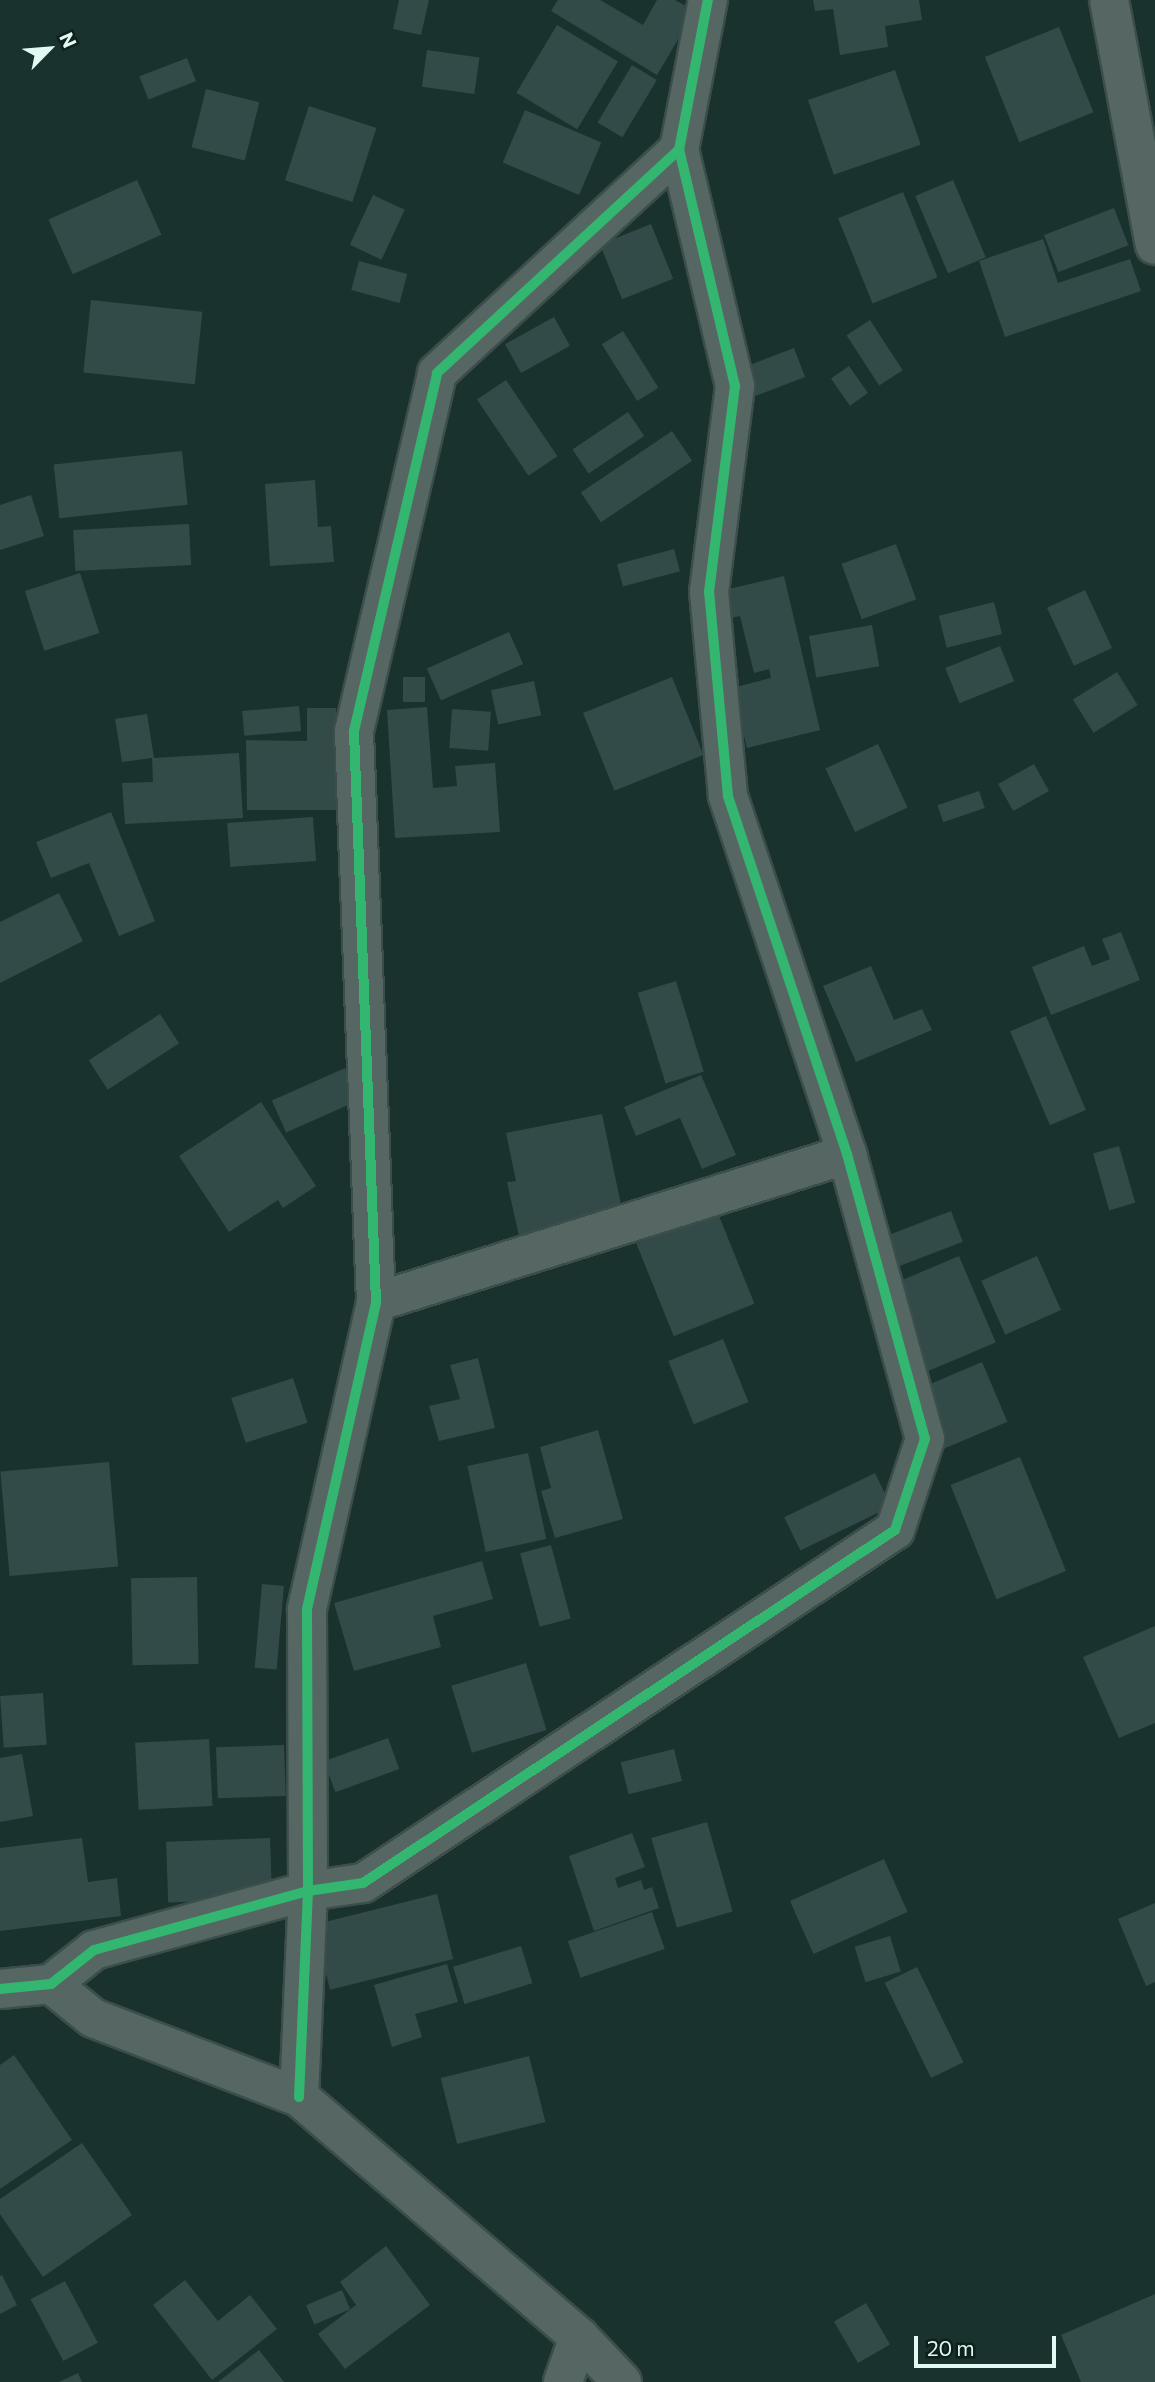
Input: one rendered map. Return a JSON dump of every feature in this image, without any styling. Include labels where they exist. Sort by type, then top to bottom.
[{"type":"street","points":[[0,1989],[51,1984],[93,1950],[308,1891],[363,1883],[895,1530],[925,1438],[847,1154],[728,796],[709,592],[735,386],[679,150],[708,0]]},
{"type":"street","points":[[1108,0],[1155,245]]},
{"type":"street","points":[[299,2097],[308,1891],[307,1609],[376,1302],[354,731],[437,373],[679,150]]},
{"type":"street","points":[[376,1302],[847,1154]]},
{"type":"street","points":[[51,1984],[93,2018],[299,2097],[579,2337],[622,2382]]},
{"type":"street","points":[[563,2382],[579,2337]]},
{"type":"building","points":[[399,0],[429,0],[421,35],[393,29]]},
{"type":"building","points":[[558,0],[600,0],[643,25],[657,0],[675,0],[695,11],[657,75],[551,11]]},
{"type":"building","points":[[813,0],[919,0],[922,20],[885,26],[888,47],[840,55],[833,9],[815,11]]},
{"type":"building","points":[[557,25],[618,62],[577,129],[516,93]]},
{"type":"building","points":[[1059,27],[1093,112],[1019,142],[985,57]]},
{"type":"building","points":[[427,50],[479,57],[474,94],[422,87]]},
{"type":"building","points":[[187,58],[196,81],[148,100],[139,76]]},
{"type":"building","points":[[632,65],[657,80],[622,137],[597,122]]},
{"type":"building","points":[[895,70],[921,145],[834,175],[808,100]]},
{"type":"building","points":[[206,89],[259,102],[245,161],[191,147]]},
{"type":"building","points":[[309,106],[377,128],[352,202],[285,180]]},
{"type":"building","points":[[525,110],[601,142],[579,195],[503,162]]},
{"type":"building","points":[[137,180],[161,235],[73,274],[48,219]]},
{"type":"building","points":[[953,180],[986,257],[948,273],[915,196]]},
{"type":"building","points":[[903,192],[937,277],[873,304],[838,218]]},
{"type":"building","points":[[373,195],[405,210],[381,260],[350,245]]},
{"type":"building","points":[[1114,208],[1128,245],[1058,272],[1044,235]]},
{"type":"building","points":[[651,224],[673,279],[622,299],[600,245]]},
{"type":"building","points":[[1043,239],[1058,283],[1130,259],[1141,291],[1005,337],[979,261]]},
{"type":"building","points":[[359,261],[407,274],[400,303],[351,290]]},
{"type":"building","points":[[91,300],[202,312],[195,384],[83,373]]},
{"type":"building","points":[[554,317],[570,346],[521,373],[505,344]]},
{"type":"building","points":[[870,320],[903,370],[879,386],[847,335]]},
{"type":"building","points":[[623,331],[659,388],[637,401],[602,344]]},
{"type":"building","points":[[794,348],[805,377],[749,398],[738,370]]},
{"type":"building","points":[[849,366],[868,393],[850,406],[831,379]]},
{"type":"building","points":[[506,380],[557,456],[528,476],[477,400]]},
{"type":"building","points":[[628,412],[644,436],[589,474],[572,449]]},
{"type":"building","points":[[672,431],[692,461],[601,522],[581,493]]},
{"type":"building","points":[[182,451],[188,505],[59,518],[54,464]]},
{"type":"building","points":[[315,480],[318,527],[331,526],[334,562],[270,566],[265,484]]},
{"type":"building","points":[[31,495],[44,536],[0,550],[0,505]]},
{"type":"building","points":[[189,524],[191,565],[75,571],[73,530]]},
{"type":"building","points":[[896,544],[916,599],[862,619],[841,564]]},
{"type":"building","points":[[674,549],[680,571],[623,586],[617,564]]},
{"type":"building","points":[[80,573],[99,633],[44,651],[25,591]]},
{"type":"building","points":[[784,576],[820,730],[747,748],[732,688],[771,678],[769,669],[754,673],[740,616],[727,619],[720,591]]},
{"type":"building","points":[[1085,590],[1112,648],[1074,666],[1047,608]]},
{"type":"building","points":[[994,602],[1002,634],[947,648],[939,616]]},
{"type":"building","points":[[872,625],[879,666],[816,677],[809,636]]},
{"type":"building","points":[[509,632],[523,664],[441,701],[427,669]]},
{"type":"building","points":[[1000,646],[1014,681],[960,703],[945,668]]},
{"type":"building","points":[[1117,672],[1138,705],[1094,733],[1073,700]]},
{"type":"building","points":[[403,677],[425,677],[425,702],[403,702]]},
{"type":"building","points":[[672,677],[703,755],[614,791],[583,713]]},
{"type":"building","points":[[534,681],[541,715],[498,724],[491,690]]},
{"type":"building","points":[[299,706],[301,731],[244,736],[242,711]]},
{"type":"building","points":[[427,707],[433,788],[457,786],[455,766],[495,763],[500,832],[395,838],[387,710]]},
{"type":"building","points":[[307,708],[336,708],[337,810],[247,810],[246,740],[307,741]]},
{"type":"building","points":[[452,709],[491,712],[488,751],[449,748]]},
{"type":"building","points":[[147,714],[154,758],[239,753],[243,818],[125,824],[122,783],[153,782],[152,758],[122,762],[115,719]]},
{"type":"building","points":[[878,744],[908,807],[855,832],[825,769]]},
{"type":"building","points":[[1034,764],[1049,791],[1013,811],[998,784]]},
{"type":"building","points":[[979,791],[985,808],[943,822],[937,805]]},
{"type":"building","points":[[111,812],[155,921],[119,936],[89,863],[51,878],[36,842]]},
{"type":"building","points":[[313,817],[316,861],[230,867],[227,823]]},
{"type":"building","points":[[59,893],[83,941],[0,983],[0,922]]},
{"type":"building","points":[[1121,932],[1140,980],[1051,1015],[1032,967],[1084,946],[1092,966],[1110,959],[1102,939]]},
{"type":"building","points":[[871,966],[894,1020],[922,1009],[932,1030],[856,1062],[823,986]]},
{"type":"building","points":[[676,981],[704,1072],[666,1084],[638,993]]},
{"type":"building","points":[[160,1014],[179,1043],[108,1090],[89,1060]]},
{"type":"building","points":[[1046,1016],[1086,1110],[1050,1125],[1010,1031]]},
{"type":"building","points":[[345,1068],[359,1100],[286,1133],[272,1101]]},
{"type":"building","points":[[701,1075],[736,1155],[702,1169],[680,1118],[636,1136],[624,1107]]},
{"type":"building","points":[[261,1102],[316,1186],[283,1208],[278,1200],[229,1232],[179,1156]]},
{"type":"building","points":[[602,1114],[623,1214],[519,1236],[507,1182],[516,1181],[506,1133]]},
{"type":"building","points":[[1119,1146],[1135,1203],[1109,1210],[1093,1153]]},
{"type":"building","points":[[717,1211],[754,1304],[674,1336],[636,1244]]},
{"type":"building","points":[[951,1211],[963,1242],[892,1269],[880,1238]]},
{"type":"building","points":[[959,1256],[996,1343],[925,1373],[888,1286]]},
{"type":"building","points":[[1037,1256],[1061,1310],[1005,1335],[981,1281]]},
{"type":"building","points":[[723,1339],[748,1402],[694,1424],[668,1361]]},
{"type":"building","points":[[478,1358],[495,1428],[439,1441],[429,1406],[460,1399],[450,1365]]},
{"type":"building","points":[[982,1362],[1007,1422],[944,1449],[918,1389]]},
{"type":"building","points":[[293,1378],[308,1423],[246,1443],[231,1398]]},
{"type":"building","points":[[598,1430],[623,1519],[555,1538],[541,1491],[551,1488],[540,1447]]},
{"type":"building","points":[[528,1453],[546,1539],[486,1552],[467,1466]]},
{"type":"building","points":[[1020,1457],[1066,1571],[997,1599],[950,1485]]},
{"type":"building","points":[[109,1462],[118,1567],[10,1576],[0,1471]]},
{"type":"building","points":[[875,1473],[891,1506],[800,1551],[784,1517]]},
{"type":"building","points":[[551,1545],[571,1618],[540,1627],[520,1553]]},
{"type":"building","points":[[482,1561],[493,1599],[433,1616],[441,1647],[354,1671],[334,1603]]},
{"type":"building","points":[[197,1577],[199,1664],[133,1665],[131,1578]]},
{"type":"building","points":[[262,1584],[284,1586],[277,1670],[255,1668]]},
{"type":"building","points":[[1155,1626],[1155,1723],[1119,1738],[1083,1657]]},
{"type":"building","points":[[526,1663],[546,1730],[472,1753],[451,1686]]},
{"type":"building","points":[[43,1693],[47,1745],[4,1748],[0,1696]]},
{"type":"building","points":[[388,1738],[399,1769],[335,1792],[324,1761]]},
{"type":"building","points":[[209,1739],[213,1806],[139,1810],[135,1743]]},
{"type":"building","points":[[284,1745],[286,1796],[218,1798],[216,1747]]},
{"type":"building","points":[[674,1749],[682,1781],[629,1794],[621,1762]]},
{"type":"building","points":[[22,1754],[33,1816],[0,1822],[0,1758]]},
{"type":"building","points":[[707,1822],[733,1911],[677,1927],[651,1838]]},
{"type":"building","points":[[632,1833],[645,1867],[615,1878],[618,1888],[641,1880],[644,1890],[652,1887],[659,1908],[594,1931],[569,1856]]},
{"type":"building","points":[[82,1838],[88,1882],[117,1878],[121,1916],[0,1931],[0,1848]]},
{"type":"building","points":[[270,1838],[272,1899],[168,1903],[166,1842]]},
{"type":"building","points":[[884,1859],[908,1912],[813,1954],[790,1901]]},
{"type":"building","points":[[437,1894],[453,1959],[330,1990],[314,1925]]},
{"type":"building","points":[[1155,1903],[1155,1982],[1146,1986],[1118,1919]]},
{"type":"building","points":[[652,1912],[665,1949],[581,1978],[568,1941]]},
{"type":"building","points":[[890,1936],[901,1971],[865,1982],[855,1947]]},
{"type":"building","points":[[521,1946],[532,1983],[465,2004],[453,1967]]},
{"type":"building","points":[[447,1964],[458,2002],[415,2014],[422,2037],[392,2047],[374,1985]]},
{"type":"building","points":[[917,1967],[963,2062],[931,2078],[885,1983]]},
{"type":"building","points":[[14,2055],[72,2140],[0,2189],[0,2065]]},
{"type":"building","points":[[529,2056],[545,2122],[457,2144],[441,2078]]},
{"type":"building","points":[[82,2143],[132,2215],[43,2277],[0,2214],[0,2199]]},
{"type":"building","points":[[386,2246],[430,2305],[345,2369],[318,2334],[356,2305],[340,2282]]},
{"type":"building","points":[[2,2275],[17,2305],[0,2314],[0,2276]]},
{"type":"building","points":[[185,2280],[218,2321],[250,2295],[277,2329],[212,2380],[153,2305]]},
{"type":"building","points":[[65,2281],[98,2343],[63,2361],[31,2299]]},
{"type":"building","points":[[342,2290],[350,2309],[314,2325],[306,2305]]},
{"type":"building","points":[[1155,2294],[1155,2382],[1081,2382],[1061,2335]]},
{"type":"building","points":[[866,2303],[890,2345],[858,2363],[834,2322]]},
{"type":"building","points":[[259,2350],[284,2382],[218,2382]]},
{"type":"building","points":[[78,2373],[82,2382],[59,2382]]},
{"type":"cycle path","points":[[299,2097],[308,1891],[307,1609],[376,1302],[354,731],[437,373],[679,150],[708,0]]},
{"type":"cycle path","points":[[0,1989],[51,1984],[94,1950],[308,1891],[363,1883],[895,1530],[925,1439],[847,1154],[728,796],[709,592],[735,386],[679,150]]}]
